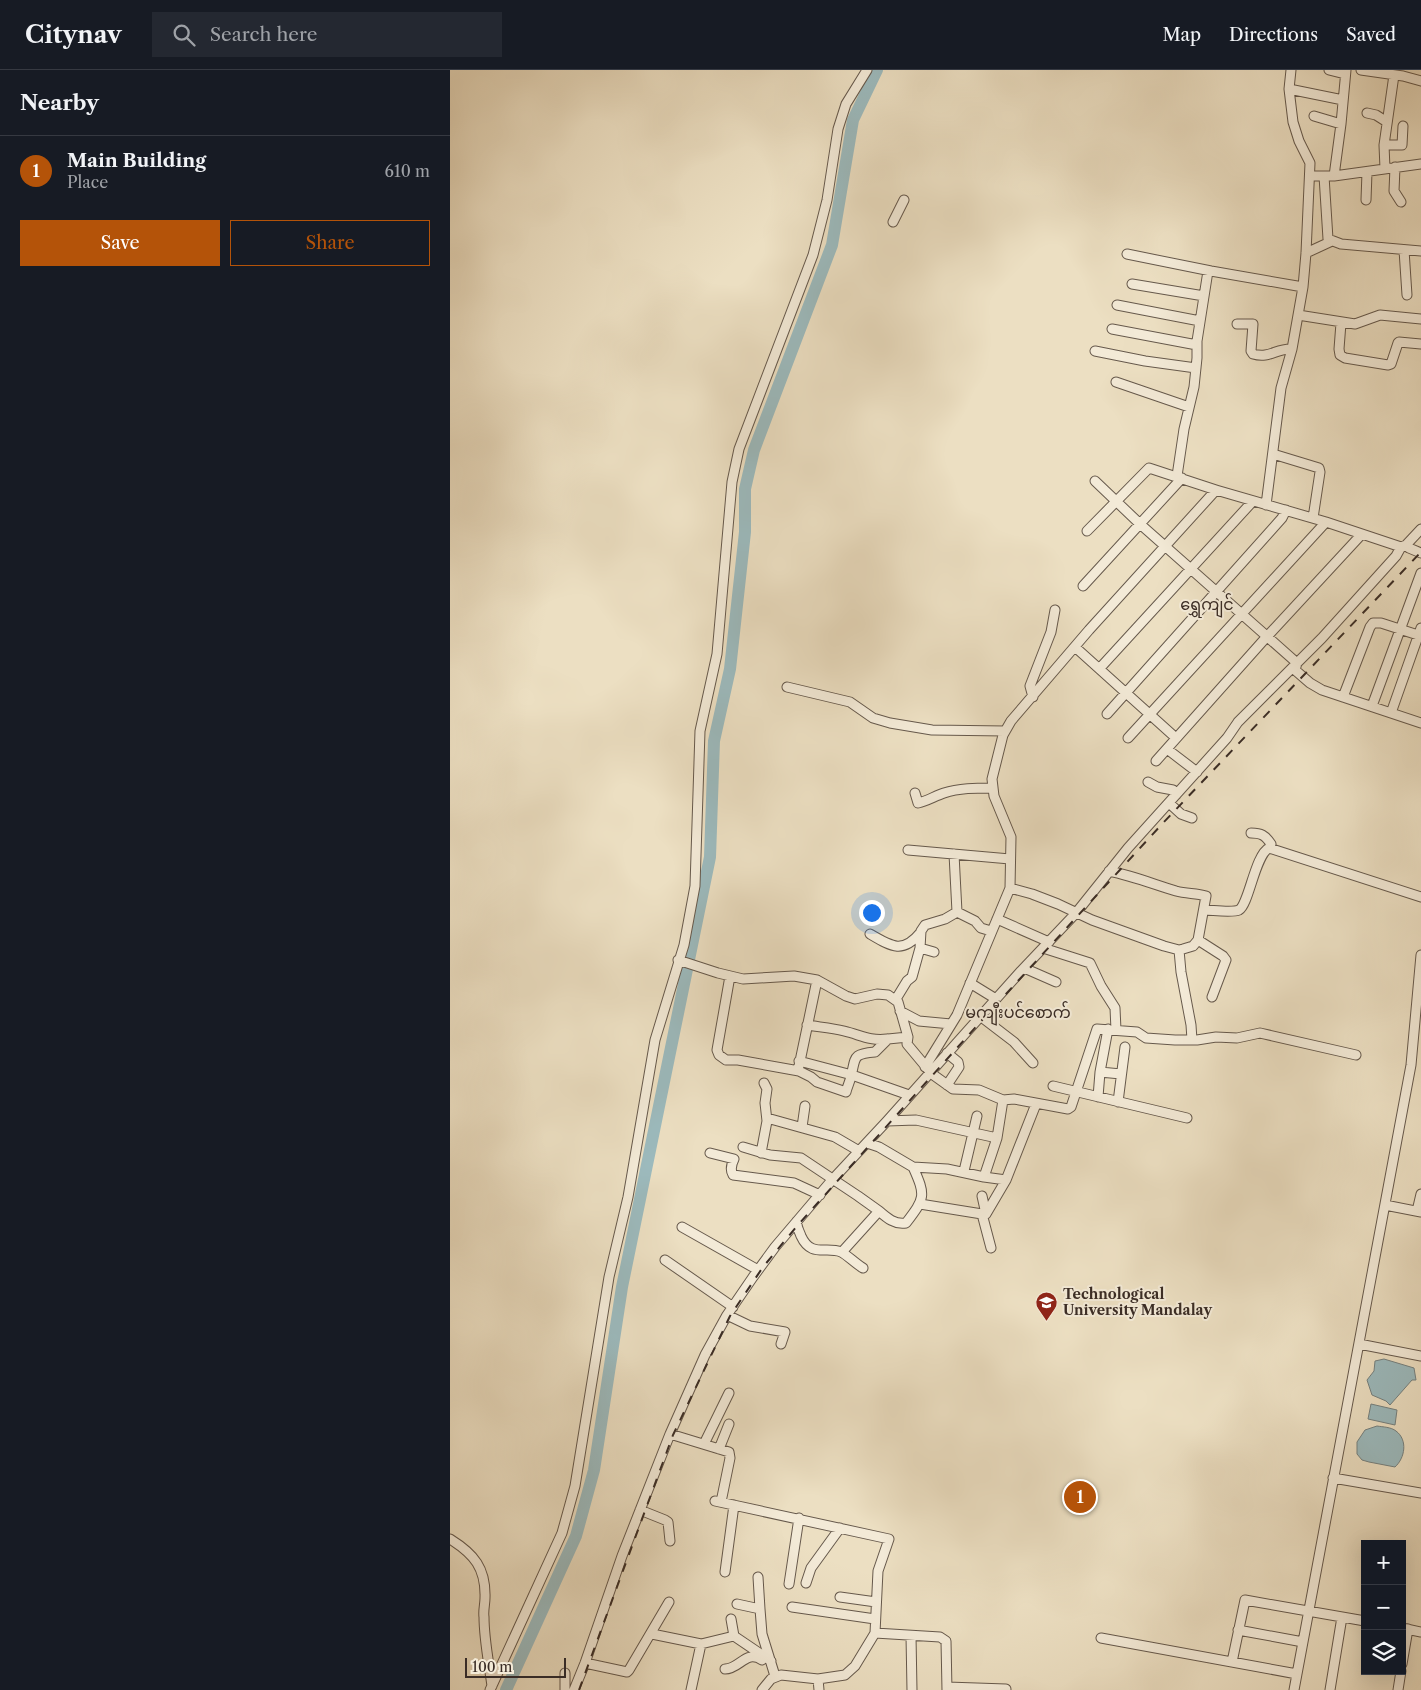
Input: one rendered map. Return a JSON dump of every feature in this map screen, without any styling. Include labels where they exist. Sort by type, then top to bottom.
[{"type":"street","points":[[491,1688],[562,1533],[576,1486],[609,1277],[628,1197],[654,1040],[681,961],[695,886],[700,731],[717,654],[732,482],[739,449],[813,255],[827,200],[841,120],[846,104],[867,70]]},
{"type":"street","points":[[1266,505],[1281,388],[1292,349],[1304,287],[1311,176],[1310,163],[1299,141],[1293,122],[1289,89],[1291,70]]},
{"type":"street","points":[[1330,70],[1346,72],[1342,124],[1329,176],[1327,238],[1341,244],[1421,251]]},
{"type":"street","points":[[1361,70],[1394,75],[1409,74],[1421,81]]},
{"type":"street","points":[[1385,169],[1384,145],[1394,75]]},
{"type":"street","points":[[1289,89],[1343,100]]},
{"type":"street","points":[[1368,112],[1387,122]]},
{"type":"street","points":[[1314,116],[1342,124]]},
{"type":"street","points":[[1384,145],[1402,145],[1403,126]]},
{"type":"street","points":[[1311,176],[1367,172],[1421,164]]},
{"type":"street","points":[[1395,167],[1394,191],[1401,202]]},
{"type":"street","points":[[1366,200],[1367,172]]},
{"type":"street","points":[[893,222],[904,200]]},
{"type":"street","points":[[1306,253],[1332,241]]},
{"type":"street","points":[[1404,250],[1407,295]]},
{"type":"street","points":[[1127,254],[1208,271],[1304,287]]},
{"type":"street","points":[[1083,586],[1180,477],[1208,271]]},
{"type":"street","points":[[1132,284],[1204,296]]},
{"type":"street","points":[[1117,305],[1200,321]]},
{"type":"street","points":[[1298,315],[1355,324],[1380,315],[1421,319]]},
{"type":"street","points":[[1342,322],[1339,349],[1340,354],[1345,358],[1391,364],[1399,342],[1421,344]]},
{"type":"street","points":[[1237,324],[1252,324],[1251,351],[1253,354],[1269,356],[1278,350],[1292,349]]},
{"type":"street","points":[[1112,329],[1197,346]]},
{"type":"street","points":[[1095,351],[1145,361],[1196,368]]},
{"type":"street","points":[[1116,382],[1189,407]]},
{"type":"street","points":[[1273,454],[1318,468],[1320,472],[1313,518]]},
{"type":"street","points":[[1088,531],[1149,468],[1326,522],[1361,535],[1404,546],[1421,553]]},
{"type":"street","points":[[1095,481],[1191,570],[1297,663]]},
{"type":"street","points":[[574,1690],[622,1556],[670,1434],[705,1356],[730,1311],[758,1270],[797,1221],[909,1095],[928,1070],[957,1015],[1010,888],[1011,837],[992,788],[993,774],[1005,732],[1011,721],[1075,647],[1216,490]]},
{"type":"street","points":[[1100,668],[1253,501]]},
{"type":"street","points":[[1107,714],[1282,518],[1286,510]]},
{"type":"street","points":[[1128,738],[1326,522]]},
{"type":"street","points":[[928,1070],[947,1054],[1076,913],[1109,871],[1227,738],[1238,722],[1338,620],[1421,529]]},
{"type":"street","points":[[1156,761],[1361,535]]},
{"type":"street","points":[[1372,706],[1421,574]]},
{"type":"street","points":[[1033,697],[1030,686],[1051,632],[1055,610]]},
{"type":"street","points":[[1343,697],[1373,623],[1381,623],[1420,633],[1391,713]]},
{"type":"street","points":[[1075,647],[1176,738]]},
{"type":"street","points":[[1297,663],[1295,670],[1310,683],[1322,690],[1421,722]]},
{"type":"street","points":[[788,687],[850,702],[873,718],[890,723],[932,730],[1005,732]]},
{"type":"street","points":[[1167,749],[1197,772]]},
{"type":"street","points":[[1148,782],[1157,787],[1173,790],[1176,795]]},
{"type":"street","points":[[915,793],[918,803],[947,792],[974,788],[992,788]]},
{"type":"street","points":[[1169,803],[1181,814],[1192,818]]},
{"type":"street","points":[[1204,910],[1240,910],[1244,904],[1264,852],[1271,844],[1260,833],[1251,833]]},
{"type":"street","points":[[1269,848],[1421,897]]},
{"type":"street","points":[[908,850],[1010,859]]},
{"type":"street","points":[[954,854],[956,912]]},
{"type":"street","points":[[1010,888],[1058,904],[1141,939],[1179,950],[1194,946],[1198,940],[1206,896],[1176,891],[1134,876],[1109,871]]},
{"type":"street","points":[[956,912],[975,921],[981,928],[991,931]]},
{"type":"street","points":[[870,934],[887,944],[905,946],[914,941],[925,925],[945,920],[956,912]]},
{"type":"street","points":[[997,919],[1046,945],[1090,963],[1101,986],[1115,1008],[1112,1030],[1100,1072],[1098,1097]]},
{"type":"street","points":[[896,999],[912,976],[920,948],[922,931]]},
{"type":"street","points":[[1198,940],[1223,956],[1226,960],[1212,996]]},
{"type":"street","points":[[920,948],[934,952]]},
{"type":"street","points":[[1179,950],[1192,1040]]},
{"type":"street","points":[[1294,1690],[1410,1065],[1421,955]]},
{"type":"street","points":[[681,961],[742,978],[794,976],[817,980],[855,999],[877,994],[888,995],[896,999],[908,1037],[907,1044],[928,1070],[956,1090],[979,1090],[1003,1100],[1070,1109],[1096,1029],[1137,1032],[1146,1038],[1192,1040],[1216,1037],[1237,1038],[1260,1033],[1356,1055]]},
{"type":"street","points":[[1024,968],[1056,982]]},
{"type":"street","points":[[730,976],[717,1050],[719,1055],[726,1060],[738,1060],[799,1071],[817,1082],[846,1092],[852,1074],[853,1063],[858,1056],[863,1053],[875,1052],[888,1039]]},
{"type":"street","points":[[799,1071],[799,1061],[817,980]]},
{"type":"street","points":[[970,983],[996,999]]},
{"type":"street","points":[[900,1011],[919,1021],[951,1024]]},
{"type":"street","points":[[957,1015],[973,1024]]},
{"type":"street","points":[[980,1016],[1014,1042],[1033,1063]]},
{"type":"street","points":[[807,1025],[841,1030],[866,1039],[908,1037]]},
{"type":"street","points":[[1118,1102],[1125,1047]]},
{"type":"street","points":[[947,1054],[958,1062],[960,1067],[947,1085]]},
{"type":"street","points":[[799,1061],[852,1074],[909,1095]]},
{"type":"street","points":[[1410,1065],[1421,1067]]},
{"type":"street","points":[[1100,1072],[1121,1074]]},
{"type":"street","points":[[761,1153],[767,1118],[764,1083]]},
{"type":"street","points":[[1053,1086],[1187,1118]]},
{"type":"street","points":[[984,1177],[997,1138],[1003,1100]]},
{"type":"street","points":[[984,1214],[1006,1180],[1036,1104]]},
{"type":"street","points":[[802,1127],[804,1106]]},
{"type":"street","points":[[964,1172],[977,1116]]},
{"type":"street","points":[[767,1118],[835,1137],[860,1152]]},
{"type":"street","points":[[887,1121],[916,1120],[997,1138]]},
{"type":"street","points":[[867,1143],[879,1147],[913,1167],[947,1168],[1006,1180]]},
{"type":"street","points":[[743,1147],[751,1148],[761,1153],[801,1158],[879,1211],[890,1221],[903,1224],[906,1223],[922,1200],[922,1189],[913,1167]]},
{"type":"street","points":[[710,1153],[734,1159],[732,1164],[733,1175],[794,1183],[820,1195]]},
{"type":"street","points":[[1385,1205],[1419,1211],[1421,1194]]},
{"type":"street","points":[[982,1196],[991,1248]]},
{"type":"street","points":[[920,1204],[984,1214]]},
{"type":"street","points":[[842,1252],[879,1211]]},
{"type":"street","points":[[797,1221],[797,1226],[803,1240],[810,1248],[842,1252],[852,1262],[863,1268]]},
{"type":"street","points":[[682,1227],[758,1270]]},
{"type":"street","points":[[665,1260],[750,1326],[785,1332],[781,1344]]},
{"type":"street","points":[[1359,1344],[1421,1356]]},
{"type":"street","points":[[704,1444],[728,1393]]},
{"type":"street","points":[[719,1448],[729,1424]]},
{"type":"street","points":[[670,1434],[726,1450],[730,1454],[718,1502],[889,1539],[878,1570],[874,1632],[855,1666],[845,1675],[818,1679],[775,1676],[762,1690]]},
{"type":"street","points":[[1333,1478],[1421,1493]]},
{"type":"street","points":[[725,1572],[734,1505]]},
{"type":"street","points":[[640,1510],[668,1522],[670,1541]]},
{"type":"street","points":[[789,1584],[799,1518]]},
{"type":"street","points":[[806,1583],[811,1568],[840,1528]]},
{"type":"street","points":[[450,1539],[476,1560],[483,1576],[484,1616],[491,1688]]},
{"type":"street","points":[[758,1577],[762,1634],[775,1676]]},
{"type":"street","points":[[840,1597],[876,1602]]},
{"type":"street","points":[[1232,1662],[1244,1602],[1247,1600],[1361,1620]]},
{"type":"street","points":[[585,1663],[627,1672],[652,1634],[669,1602]]},
{"type":"street","points":[[737,1604],[760,1608]]},
{"type":"street","points":[[792,1607],[875,1619]]},
{"type":"street","points":[[1330,1690],[1342,1617]]},
{"type":"street","points":[[731,1619],[734,1636],[771,1663]]},
{"type":"street","points":[[1406,1629],[1421,1632]]},
{"type":"street","points":[[1238,1630],[1303,1642]]},
{"type":"street","points":[[874,1632],[940,1637],[946,1641],[947,1689],[1006,1689]]},
{"type":"street","points":[[652,1634],[700,1644],[734,1636]]},
{"type":"street","points":[[910,1636],[912,1690]]},
{"type":"street","points":[[1101,1638],[1297,1674]]},
{"type":"street","points":[[691,1690],[700,1644]]},
{"type":"street","points":[[725,1669],[734,1668],[744,1659],[753,1656],[771,1663]]},
{"type":"street","points":[[565,1673],[565,1690]]},
{"type":"street","points":[[1398,1690],[1400,1675]]},
{"type":"street","points":[[818,1679],[819,1690]]},
{"type":"water","points":[[1384,1359],[1414,1368],[1416,1380],[1412,1380],[1390,1405],[1386,1401],[1372,1395],[1367,1380],[1374,1371],[1375,1361]]},
{"type":"water","points":[[1371,1404],[1397,1410],[1395,1425],[1368,1419]]},
{"type":"water","points":[[1377,1426],[1394,1430],[1402,1439],[1404,1444],[1403,1454],[1395,1467],[1362,1460],[1357,1454],[1357,1442],[1365,1430]]},
{"type":"waterway","points":[[506,1690],[576,1536],[594,1470],[622,1287],[710,857],[714,741],[730,669],[745,532],[745,489],[754,450],[832,245],[853,120],[877,70]]},
{"type":"railway","points":[[579,1690],[673,1435],[730,1316],[763,1267],[797,1226],[983,1019],[1163,823],[1421,552]]},
{"type":"place","name":"Technological University Mandalay","points":[[1047,1321]]},
{"type":"place","name":"Main Building","points":[[1080,1497]]},
{"type":"district","name":"ရွှေကျင်","points":[[1207,604]]},
{"type":"district","name":"မကျီးပင်စောက်","points":[[1018,1012]]}]
